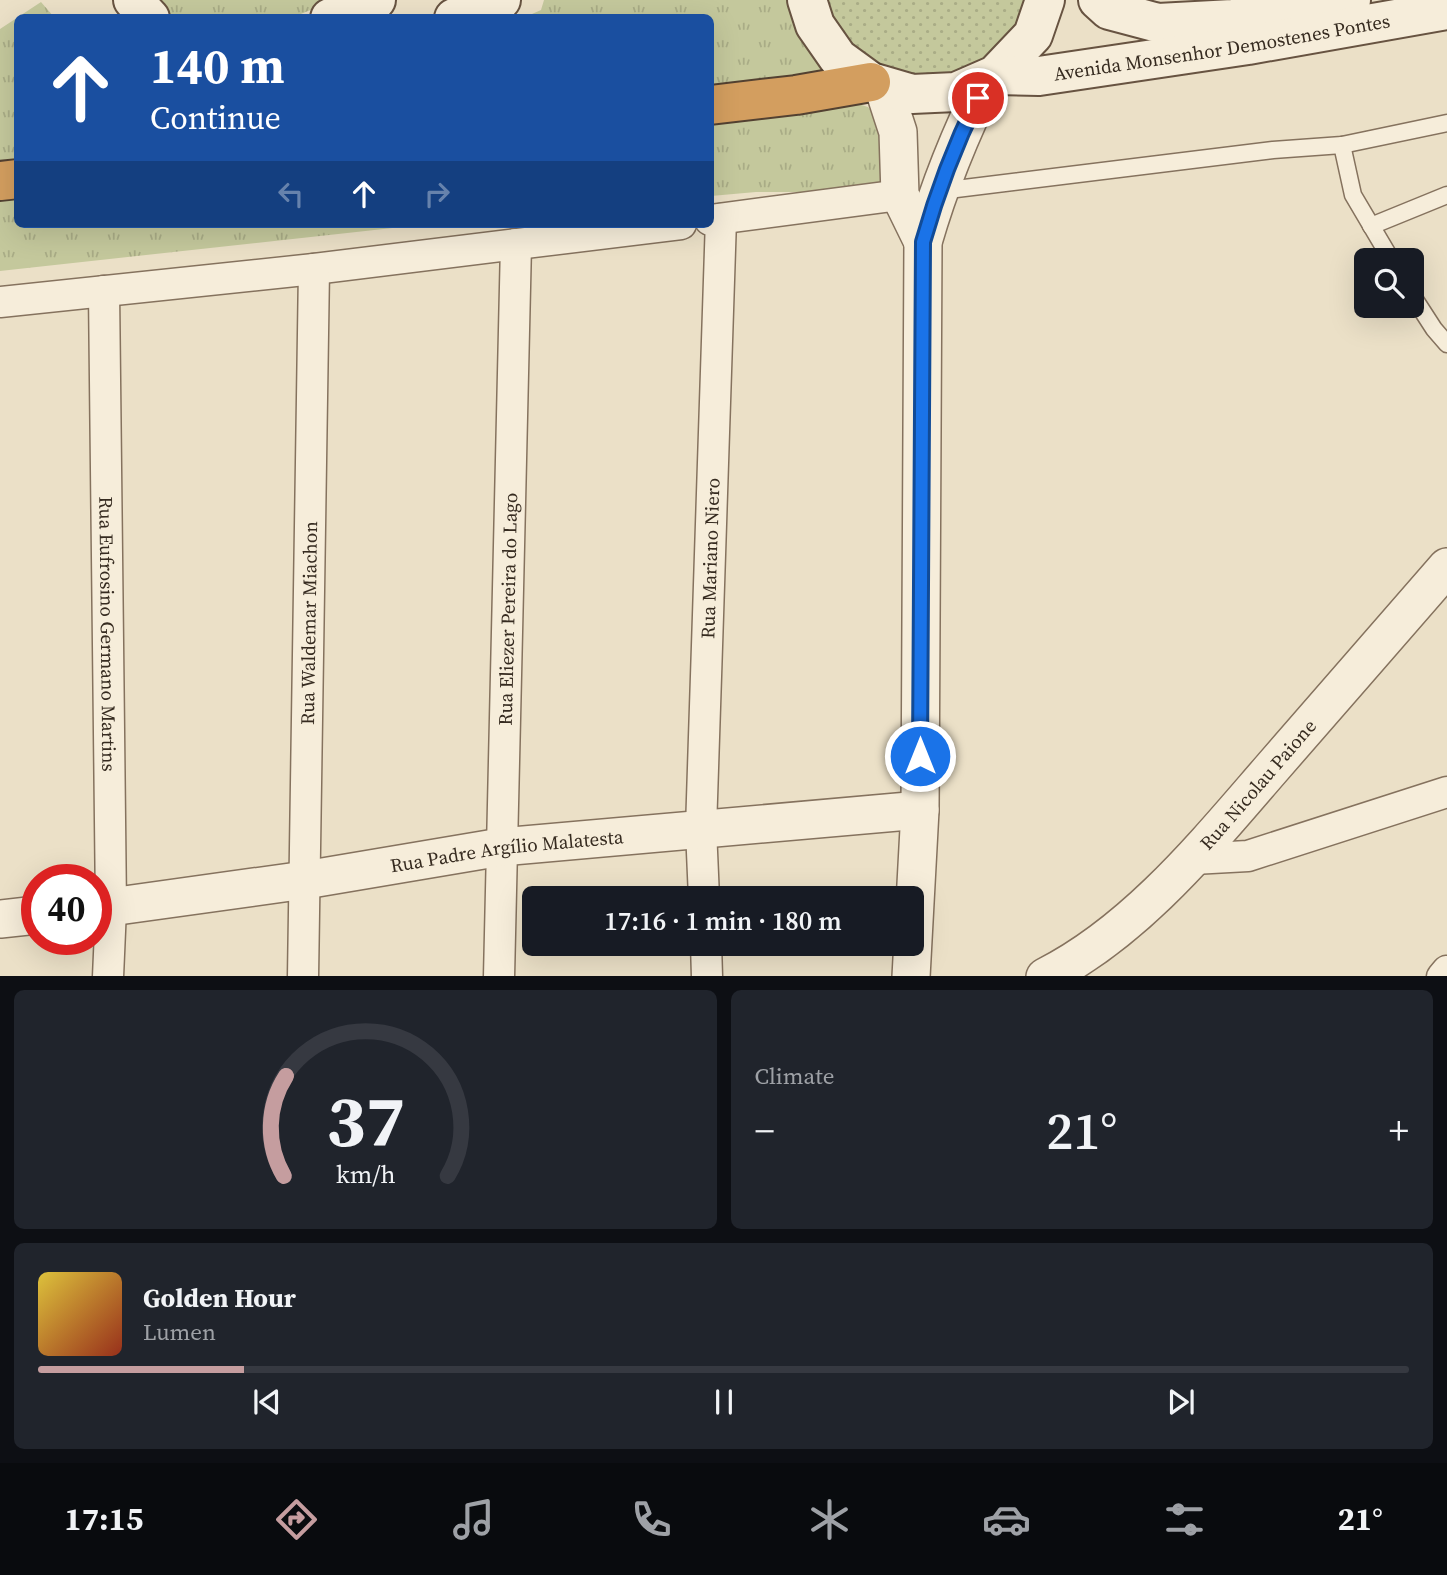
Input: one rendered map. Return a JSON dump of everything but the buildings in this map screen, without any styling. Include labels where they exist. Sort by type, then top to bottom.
[{"type":"highway","points":[[714,105],[877,84]]},
{"type":"main road","points":[[103,0],[114,14]]},
{"type":"main road","points":[[133,0],[146,14]]},
{"type":"main road","points":[[340,14],[376,0]]},
{"type":"main road","points":[[464,14],[501,0]]},
{"type":"main road","points":[[807,0],[815,26],[838,58],[877,84],[912,94],[956,92],[992,76],[1033,35],[1045,0]]},
{"type":"main road","name":"Avenida Monsenhor Demostenes Pontes","points":[[1098,0],[1110,10],[1158,23],[1230,9],[1351,0]]},
{"type":"main road","name":"Avenida Monsenhor Demostenes Pontes","points":[[992,76],[1039,76],[1248,45],[1447,10]]},
{"type":"street","points":[[911,976],[920,810],[923,242],[958,138],[992,76]]},
{"type":"street","points":[[877,84],[898,132],[901,195],[923,242]]},
{"type":"street","points":[[716,220],[901,195]]},
{"type":"street","name":"Rua Mariano Niero","points":[[703,886],[701,829],[716,220]]},
{"type":"street","points":[[0,302],[314,269],[648,228]]},
{"type":"street","name":"Rua Eliezer Pereira do Lago","points":[[499,976],[516,244]]},
{"type":"street","name":"Rua Waldemar Miachon","points":[[303,976],[314,269]]},
{"type":"street","name":"Rua Eufrosino Germano Martins","points":[[104,291],[104,864]]},
{"type":"street","name":"Rua Nicolau Paione","points":[[1045,976],[1072,963],[1144,906],[1193,859],[1447,567]]},
{"type":"street","points":[[1193,859],[1248,856],[1447,792]]},
{"type":"street","name":"Rua Padre Argílio Malatesta","points":[[112,907],[304,880],[501,847],[920,810]]},
{"type":"street","points":[[0,919],[21,917]]},
{"type":"street","name":"Rua Eufrosino Germano Martins","points":[[107,955],[108,976]]},
{"type":"street","points":[[706,956],[707,976]]},
{"type":"street","points":[[1442,976],[1447,971]]},
{"type":"lane","points":[[938,191],[1273,150],[1342,145],[1447,123]]},
{"type":"lane","points":[[1342,145],[1353,195],[1384,248]]},
{"type":"lane","points":[[1371,226],[1447,195]]},
{"type":"lane","points":[[1424,314],[1447,344]]},
{"type":"green space","points":[[151,0],[335,0],[301,14],[167,14]]},
{"type":"green space","points":[[544,0],[793,0],[831,71],[714,86],[714,14],[532,14],[541,10]]},
{"type":"green space","points":[[826,0],[1025,0],[1015,27],[987,56],[959,70],[935,75],[911,74],[889,68],[869,58],[851,43],[836,23]]},
{"type":"green space","points":[[41,2],[51,14],[23,14]]},
{"type":"green space","points":[[14,20],[14,161],[0,163],[0,29]]},
{"type":"green space","points":[[846,100],[868,107],[887,127],[883,184],[870,192],[756,192],[714,196],[714,113]]},
{"type":"green space","points":[[14,189],[14,228],[392,228],[0,271],[0,190]]},
{"type":"route","points":[[920,756],[923,242],[958,138],[978,98]]}]
